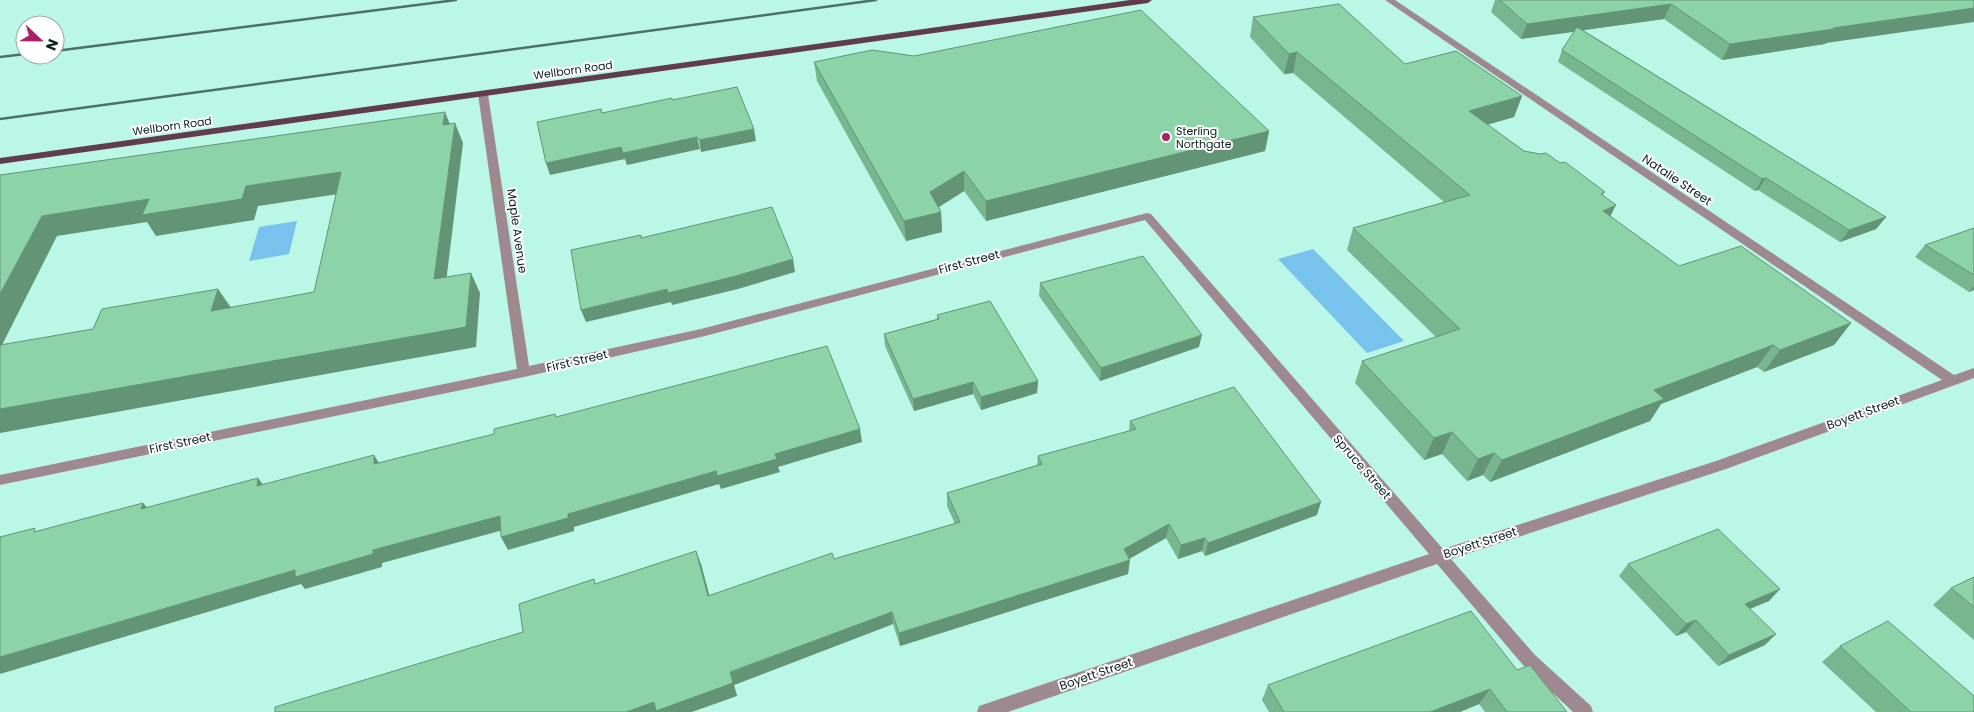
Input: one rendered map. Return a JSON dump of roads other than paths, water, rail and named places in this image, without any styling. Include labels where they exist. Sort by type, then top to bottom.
[{"type":"main road","name":"Wellborn Road","points":[[0,161],[1148,0]]},
{"type":"street","name":"Natalie Street","points":[[1389,0],[1951,380]]},
{"type":"street","name":"Maple Avenue","points":[[483,94],[524,372]]},
{"type":"street","name":"First Street","points":[[0,480],[524,372],[701,333],[1147,216]]},
{"type":"street","name":"Spruce Street","points":[[1147,216],[1438,557],[1529,660],[1585,712]]},
{"type":"street","name":"Boyett Street","points":[[985,712],[1438,557],[1721,465],[1974,373]]},
{"type":"water","points":[[297,221],[289,254],[249,261],[259,227]]},
{"type":"water","points":[[1313,249],[1404,341],[1367,353],[1278,259]]},
{"type":"railway","points":[[65,50],[456,0]]},
{"type":"railway","points":[[0,119],[876,0]]},
{"type":"railway","points":[[0,57],[15,55]]},
{"type":"place","name":"Sterling Northgate","points":[[1166,137]]}]
